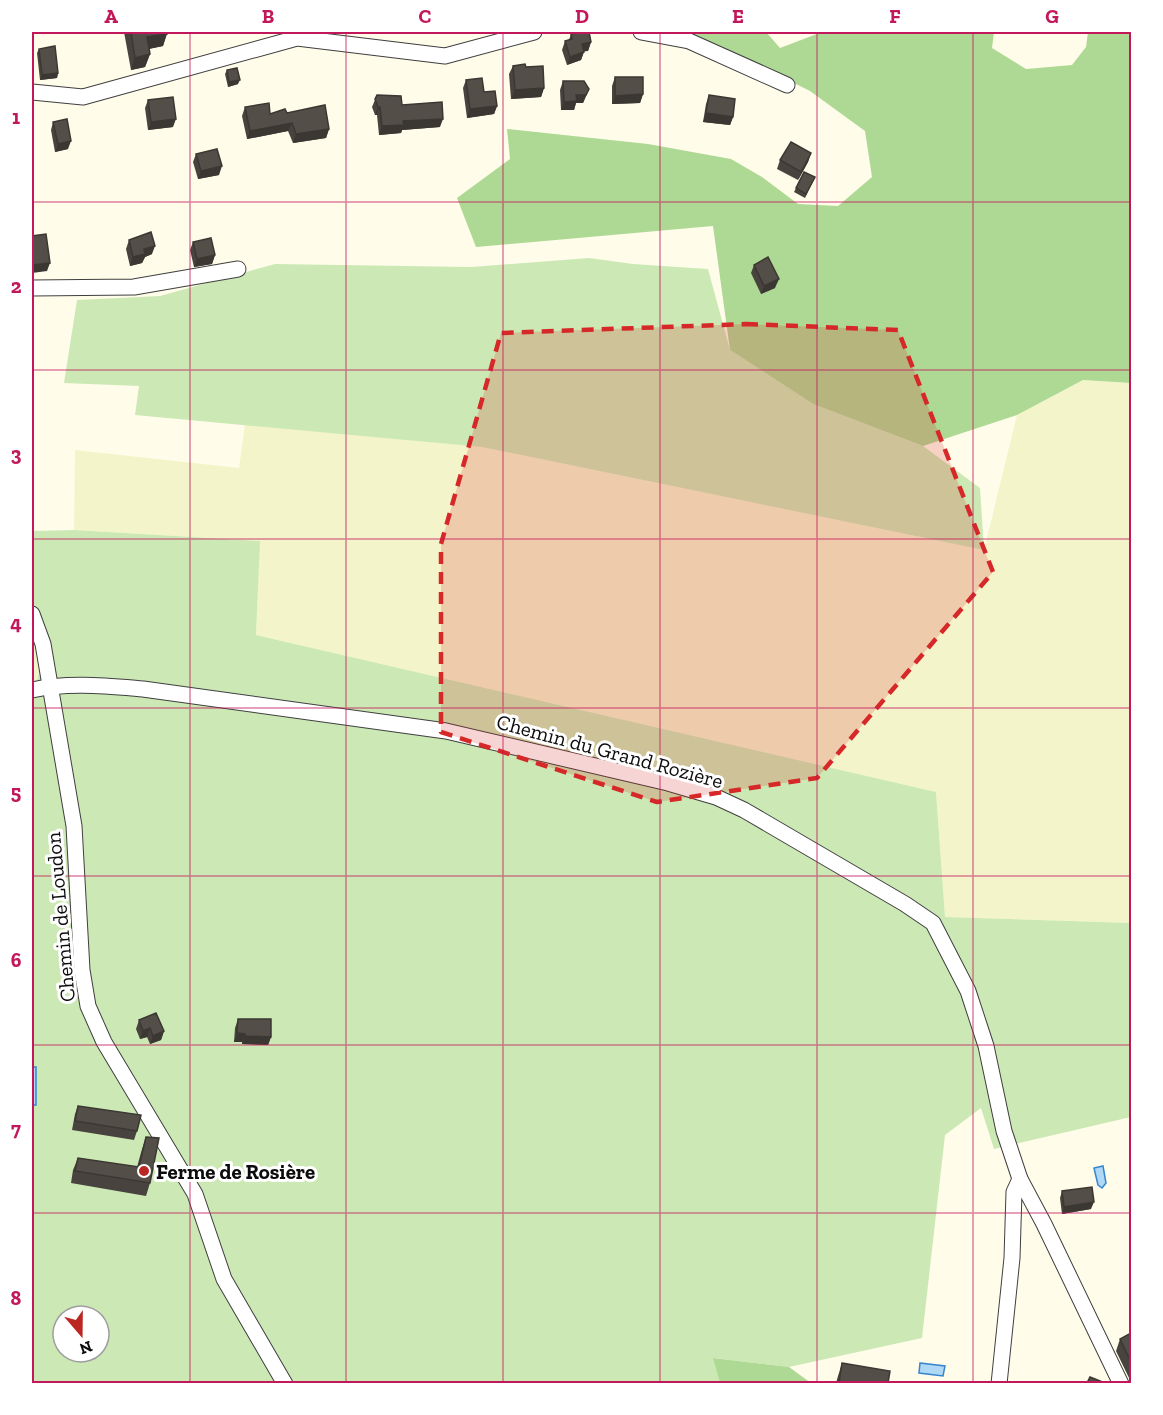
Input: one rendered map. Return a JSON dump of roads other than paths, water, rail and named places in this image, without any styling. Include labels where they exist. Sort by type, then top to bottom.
[{"type":"street","points":[[32,92],[83,97],[297,38],[445,56],[534,32]]},
{"type":"street","points":[[641,32],[689,41],[787,85]]},
{"type":"street","points":[[32,288],[134,287],[238,269]]},
{"type":"street","name":"Chemin de Loudon","points":[[32,614],[43,644],[74,826],[82,970],[88,1006],[104,1042],[195,1194],[224,1279],[285,1383]]},
{"type":"street","name":"Chemin du Grand Rozière","points":[[32,690],[49,687],[95,686],[143,689],[446,731],[668,783],[716,797],[744,810],[895,898],[933,923],[968,992],[986,1047],[1004,1131],[1020,1179],[1121,1383]]},
{"type":"street","points":[[999,1383],[1012,1258],[1014,1192],[1020,1179]]},
{"type":"water","points":[[32,1067],[36,1067],[36,1105],[32,1105]]},
{"type":"water","points":[[1103,1166],[1106,1183],[1102,1188],[1098,1185],[1094,1168]]},
{"type":"water","points":[[920,1363],[945,1366],[943,1376],[919,1373]]},
{"type":"place","name":"Ferme de Rosière","points":[[144,1171]]}]
